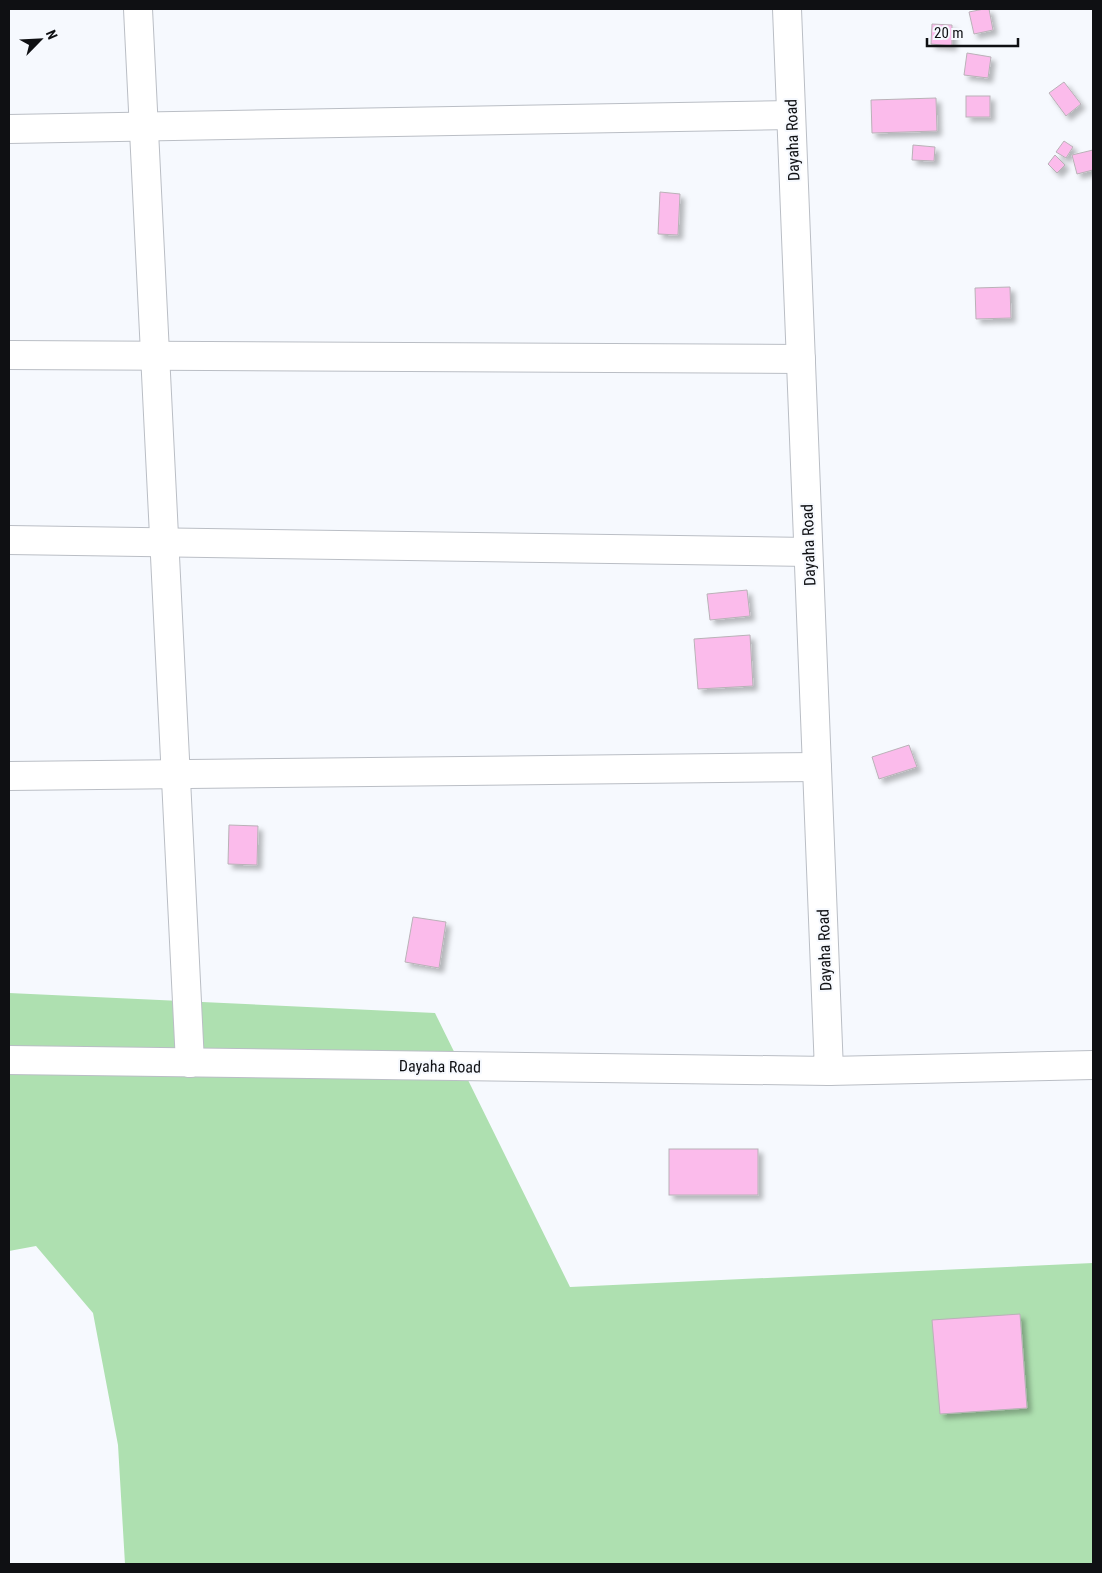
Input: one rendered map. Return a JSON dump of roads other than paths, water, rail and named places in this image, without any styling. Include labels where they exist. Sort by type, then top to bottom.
[{"type":"street","points":[[138,9],[190,1062]]},
{"type":"street","name":"Dayaha Road","points":[[9,1060],[829,1071],[787,9]]},
{"type":"street","points":[[9,129],[791,116]]},
{"type":"street","points":[[9,355],[800,359]]},
{"type":"street","points":[[9,540],[808,552]]},
{"type":"street","points":[[9,776],[817,767]]},
{"type":"street","points":[[829,1071],[1093,1065]]}]
